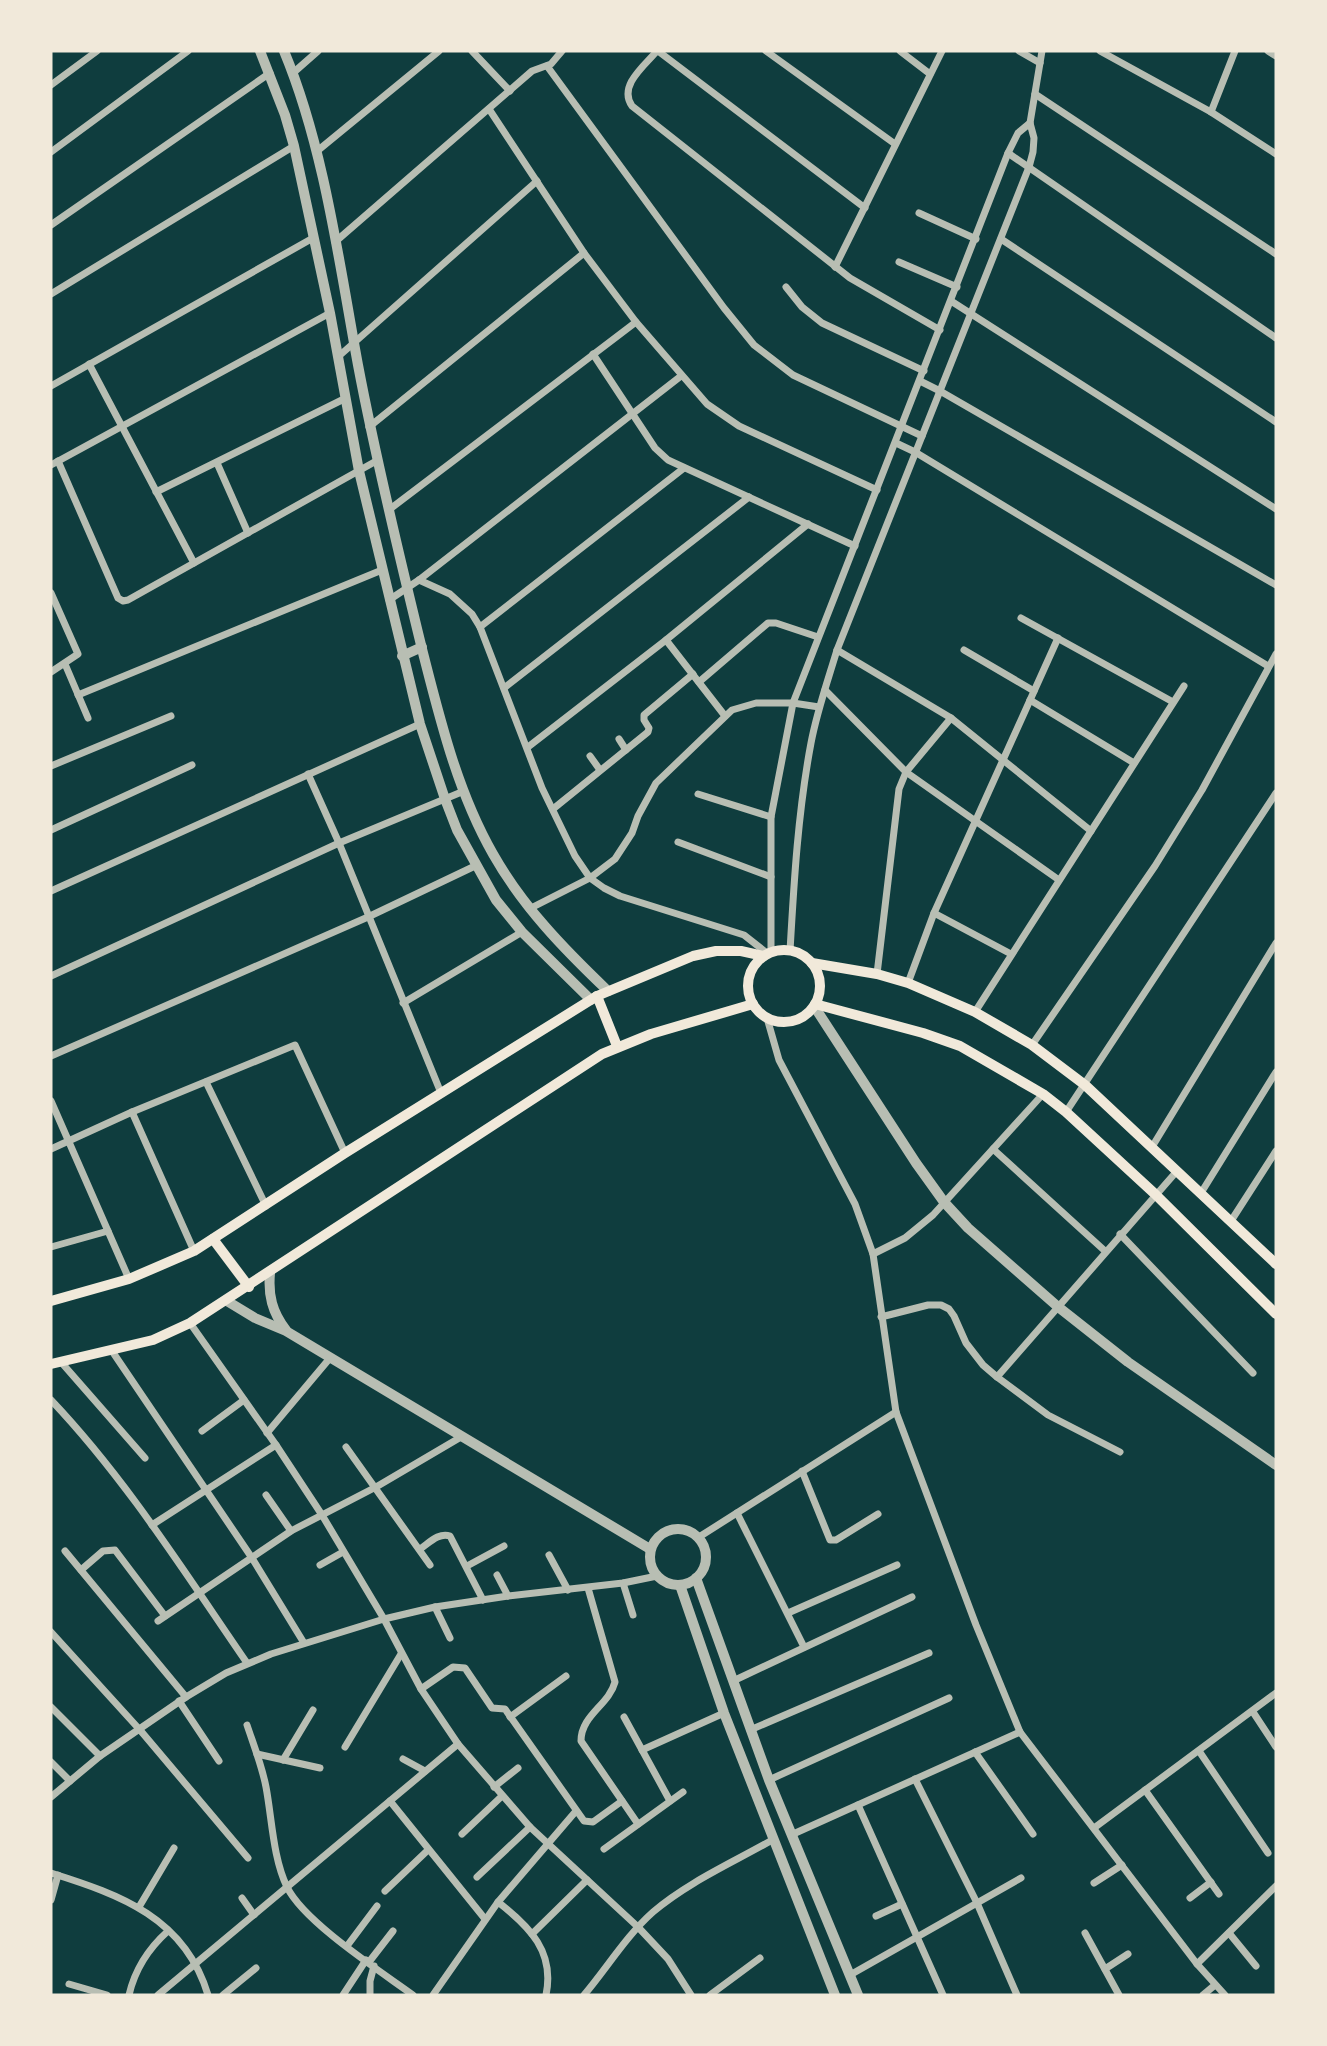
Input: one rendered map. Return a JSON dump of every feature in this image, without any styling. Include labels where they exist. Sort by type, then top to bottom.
[{"type":"main road","points":[[51,1301],[129,1279],[194,1251],[345,1153],[594,998],[693,956],[728,951],[768,955],[790,951],[812,963],[877,974],[908,983],[975,1012],[1032,1045],[1086,1085],[1276,1263]]},
{"type":"main road","points":[[768,955],[752,970],[748,987],[753,1004],[768,1018],[780,1022],[805,1016],[814,1005],[820,983],[812,963]]},
{"type":"main road","points":[[594,998],[617,1046]]},
{"type":"main road","points":[[56,1363],[153,1340],[190,1324],[581,1066],[617,1046],[753,1004]]},
{"type":"main road","points":[[814,1005],[922,1033],[960,1046],[1043,1094],[1155,1194],[1276,1314]]},
{"type":"main road","points":[[213,1239],[249,1287]]},
{"type":"street","points":[[51,85],[97,51]]},
{"type":"street","points":[[51,152],[188,51]]},
{"type":"street","points":[[260,51],[294,146],[330,313],[359,471],[402,656],[420,724],[445,799],[475,866],[496,900],[522,932],[594,998]]},
{"type":"street","points":[[284,51],[311,127],[369,427],[444,732],[464,791],[493,855],[529,909],[608,991]]},
{"type":"street","points":[[293,74],[318,51]]},
{"type":"street","points":[[316,152],[439,51]]},
{"type":"street","points":[[472,51],[510,91]]},
{"type":"street","points":[[335,243],[532,71],[547,66],[562,51]]},
{"type":"street","points":[[865,208],[657,51],[631,81],[627,97],[636,110],[835,267],[867,289],[940,330]]},
{"type":"street","points":[[766,51],[895,144]]},
{"type":"street","points":[[900,51],[930,74]]},
{"type":"street","points":[[835,267],[942,51]]},
{"type":"street","points":[[1019,51],[1040,63]]},
{"type":"street","points":[[790,951],[794,859],[804,782],[820,707],[837,650],[1029,167],[1034,138],[1030,123],[1042,51]]},
{"type":"street","points":[[1100,51],[1211,112],[1276,154]]},
{"type":"street","points":[[1211,112],[1235,51]]},
{"type":"street","points":[[1268,51],[1276,56]]},
{"type":"street","points":[[547,66],[754,345],[793,375],[922,436]]},
{"type":"street","points":[[51,226],[270,73]]},
{"type":"street","points":[[1035,94],[1276,254]]},
{"type":"street","points":[[489,109],[584,253],[636,322],[707,404],[739,426],[877,490]]},
{"type":"street","points":[[768,955],[771,817],[793,703],[1009,153],[1018,133],[1030,123]]},
{"type":"street","points":[[51,294],[294,146]]},
{"type":"street","points":[[1009,153],[1276,338]]},
{"type":"street","points":[[338,356],[537,181]]},
{"type":"street","points":[[919,214],[976,239]]},
{"type":"street","points":[[51,386],[313,238]]},
{"type":"street","points":[[1001,239],[1276,422]]},
{"type":"street","points":[[369,427],[584,253]]},
{"type":"street","points":[[899,262],[957,288]]},
{"type":"street","points":[[786,287],[802,307],[822,323],[924,372]]},
{"type":"street","points":[[951,301],[1276,509]]},
{"type":"street","points":[[330,313],[54,463],[118,598],[122,601],[378,460]]},
{"type":"street","points":[[390,509],[636,322]]},
{"type":"street","points":[[593,354],[661,455],[855,546]]},
{"type":"street","points":[[89,364],[194,563]]},
{"type":"street","points":[[389,600],[419,580],[681,376]]},
{"type":"street","points":[[920,381],[1276,585]]},
{"type":"street","points":[[156,492],[346,398]]},
{"type":"street","points":[[896,443],[1269,666]]},
{"type":"street","points":[[216,463],[248,533]]},
{"type":"street","points":[[480,627],[684,468]]},
{"type":"street","points":[[504,688],[749,497]]},
{"type":"street","points":[[527,747],[666,640],[808,524]]},
{"type":"street","points":[[78,695],[382,570]]},
{"type":"street","points":[[419,580],[450,594],[462,603],[480,627],[553,809],[575,856],[590,878],[620,896],[744,935],[768,955]]},
{"type":"street","points":[[51,593],[78,653],[75,658],[51,672]]},
{"type":"street","points":[[1021,618],[1173,702]]},
{"type":"street","points":[[699,682],[768,623],[776,623],[818,637]]},
{"type":"street","points":[[908,983],[934,913],[1058,638]]},
{"type":"street","points":[[666,640],[725,716]]},
{"type":"street","points":[[402,656],[422,647]]},
{"type":"street","points":[[837,650],[951,718],[1091,831]]},
{"type":"street","points":[[964,650],[1034,691]]},
{"type":"street","points":[[1032,1045],[1155,866],[1202,790],[1276,654]]},
{"type":"street","points":[[65,664],[89,718]]},
{"type":"street","points":[[553,809],[648,732],[649,728],[643,719],[645,713],[693,674]]},
{"type":"street","points":[[975,1012],[1184,686]]},
{"type":"street","points":[[825,690],[906,772],[1059,880]]},
{"type":"street","points":[[1030,700],[1134,763]]},
{"type":"street","points":[[529,909],[590,878],[615,859],[625,847],[656,783],[725,716],[747,704],[793,703],[820,707]]},
{"type":"street","points":[[51,766],[171,716]]},
{"type":"street","points":[[877,974],[899,789],[906,772],[951,718]]},
{"type":"street","points":[[51,891],[420,724]]},
{"type":"street","points":[[619,740],[626,750]]},
{"type":"street","points":[[590,756],[600,770]]},
{"type":"street","points":[[51,830],[192,765]]},
{"type":"street","points":[[307,774],[339,843],[441,1093]]},
{"type":"street","points":[[51,976],[339,843],[464,791]]},
{"type":"street","points":[[698,793],[771,817]]},
{"type":"street","points":[[1066,1112],[1275,797]]},
{"type":"street","points":[[678,842],[771,877]]},
{"type":"street","points":[[51,1056],[368,917],[475,866]]},
{"type":"street","points":[[934,913],[1011,954]]},
{"type":"street","points":[[403,1003],[522,932]]},
{"type":"street","points":[[1152,1147],[1276,943]]},
{"type":"street","points":[[814,1005],[944,1202],[992,1252],[1128,1362],[1276,1465]]},
{"type":"street","points":[[768,1018],[779,1060],[855,1203],[873,1254],[897,1412],[976,1625],[1020,1732],[1197,1964],[1224,1995]]},
{"type":"street","points":[[51,1150],[132,1112],[295,1045],[345,1153]]},
{"type":"street","points":[[1201,1193],[1276,1072]]},
{"type":"street","points":[[206,1082],[266,1206]]},
{"type":"street","points":[[873,1254],[912,1233],[1043,1094]]},
{"type":"street","points":[[51,1101],[129,1279]]},
{"type":"street","points":[[132,1112],[194,1251]]},
{"type":"street","points":[[993,1149],[1105,1251]]},
{"type":"street","points":[[1231,1222],[1276,1151]]},
{"type":"street","points":[[997,1377],[1177,1171]]},
{"type":"street","points":[[51,1247],[108,1231]]},
{"type":"street","points":[[1120,1234],[1253,1373]]},
{"type":"street","points":[[270,1273],[273,1310],[286,1331]]},
{"type":"street","points":[[227,1301],[286,1331],[650,1549]]},
{"type":"street","points":[[881,1317],[928,1305],[940,1305],[949,1309],[966,1343],[997,1377],[1048,1415],[1120,1452]]},
{"type":"street","points":[[190,1324],[322,1515],[384,1619],[421,1689],[458,1744],[530,1827],[638,1927],[668,1959],[691,1995]]},
{"type":"street","points":[[112,1350],[252,1558],[304,1643]]},
{"type":"street","points":[[267,1433],[330,1359]]},
{"type":"street","points":[[56,1363],[145,1458]]},
{"type":"street","points":[[51,1400],[76,1426],[152,1525],[247,1663]]},
{"type":"street","points":[[202,1431],[244,1400]]},
{"type":"street","points":[[699,1537],[897,1412]]},
{"type":"street","points":[[81,1570],[103,1551],[115,1550],[161,1619],[291,1531],[376,1487],[461,1437]]},
{"type":"street","points":[[152,1525],[276,1445]]},
{"type":"street","points":[[346,1447],[430,1565]]},
{"type":"street","points":[[802,1471],[830,1539],[836,1540],[878,1514]]},
{"type":"street","points":[[266,1495],[291,1531]]},
{"type":"street","points":[[737,1513],[804,1647]]},
{"type":"street","points":[[684,1529],[699,1537],[704,1545],[706,1563],[696,1578],[680,1585],[663,1581],[657,1576],[652,1568],[650,1549],[654,1541],[667,1530],[684,1529]]},
{"type":"street","points":[[420,1549],[439,1536],[450,1536],[483,1600]]},
{"type":"street","points":[[467,1566],[504,1546]]},
{"type":"street","points":[[65,1551],[183,1699],[219,1761]]},
{"type":"street","points":[[320,1565],[343,1552]]},
{"type":"street","points":[[549,1555],[568,1590]]},
{"type":"street","points":[[788,1613],[897,1565]]},
{"type":"street","points":[[497,1575],[508,1596]]},
{"type":"street","points":[[51,1797],[100,1756],[183,1699],[205,1684],[247,1663],[384,1619],[435,1607],[589,1588],[657,1576]]},
{"type":"street","points":[[696,1578],[769,1780],[858,1995]]},
{"type":"street","points":[[623,1583],[633,1615]]},
{"type":"street","points":[[680,1585],[724,1713],[835,1995]]},
{"type":"street","points":[[589,1588],[615,1682],[611,1692],[584,1723],[581,1741],[638,1824]]},
{"type":"street","points":[[733,1681],[912,1597]]},
{"type":"street","points":[[435,1607],[450,1639]]},
{"type":"street","points":[[51,1632],[140,1730],[248,1858]]},
{"type":"street","points":[[750,1730],[929,1653]]},
{"type":"street","points":[[345,1747],[401,1654]]},
{"type":"street","points":[[421,1689],[453,1667],[459,1666],[469,1673],[492,1709],[504,1708],[584,1821],[593,1822],[622,1801]]},
{"type":"street","points":[[510,1717],[566,1676]]},
{"type":"street","points":[[1094,1828],[1276,1693]]},
{"type":"street","points":[[769,1780],[949,1698]]},
{"type":"street","points":[[51,1707],[100,1756]]},
{"type":"street","points":[[284,1760],[313,1710]]},
{"type":"street","points":[[1252,1712],[1276,1747]]},
{"type":"street","points":[[642,1750],[724,1713]]},
{"type":"street","points":[[624,1717],[670,1801]]},
{"type":"street","points":[[247,1726],[266,1784],[280,1867],[287,1888],[299,1905],[413,1995]]},
{"type":"street","points":[[791,1835],[1020,1732]]},
{"type":"street","points":[[158,1995],[458,1744]]},
{"type":"street","points":[[1199,1751],[1268,1853]]},
{"type":"street","points":[[975,1752],[1033,1834]]},
{"type":"street","points":[[257,1754],[320,1768]]},
{"type":"street","points":[[403,1759],[425,1771]]},
{"type":"street","points":[[51,1762],[70,1781]]},
{"type":"street","points":[[494,1787],[518,1768]]},
{"type":"street","points":[[915,1779],[977,1903],[1017,1995]]},
{"type":"street","points":[[1145,1790],[1219,1894]]},
{"type":"street","points":[[604,1849],[683,1792]]},
{"type":"street","points":[[462,1834],[502,1796]]},
{"type":"street","points":[[390,1801],[485,1919]]},
{"type":"street","points":[[858,1805],[943,1995]]},
{"type":"street","points":[[433,1995],[498,1902],[576,1811]]},
{"type":"street","points":[[477,1877],[530,1827]]},
{"type":"street","points":[[584,1995],[638,1927],[671,1899],[774,1839]]},
{"type":"street","points":[[139,1907],[174,1848]]},
{"type":"street","points":[[385,1891],[428,1850]]},
{"type":"street","points":[[1094,1883],[1122,1865]]},
{"type":"street","points":[[51,1900],[54,1874],[117,1895],[139,1907],[168,1931],[196,1965],[208,1995]]},
{"type":"street","points":[[849,1975],[1021,1878]]},
{"type":"street","points":[[531,1934],[587,1880]]},
{"type":"street","points":[[1190,1898],[1211,1882]]},
{"type":"street","points":[[1197,1964],[1275,1890]]},
{"type":"street","points":[[242,1898],[254,1915]]},
{"type":"street","points":[[498,1902],[515,1915],[545,1952],[549,1969],[547,1995]]},
{"type":"street","points":[[876,1916],[902,1903]]},
{"type":"street","points":[[348,1946],[377,1906]]},
{"type":"street","points":[[129,1995],[145,1956],[155,1942],[168,1931]]},
{"type":"street","points":[[343,1995],[393,1931]]},
{"type":"street","points":[[1085,1933],[1119,1995]]},
{"type":"street","points":[[1229,1933],[1256,1965]]},
{"type":"street","points":[[1105,1969],[1128,1954]]},
{"type":"street","points":[[710,1995],[760,1958]]},
{"type":"street","points":[[370,1963],[370,1995]]},
{"type":"street","points":[[223,1995],[256,1968]]},
{"type":"street","points":[[69,1983],[92,1993],[107,1995]]},
{"type":"street","points":[[1203,1995],[1215,1985]]}]
